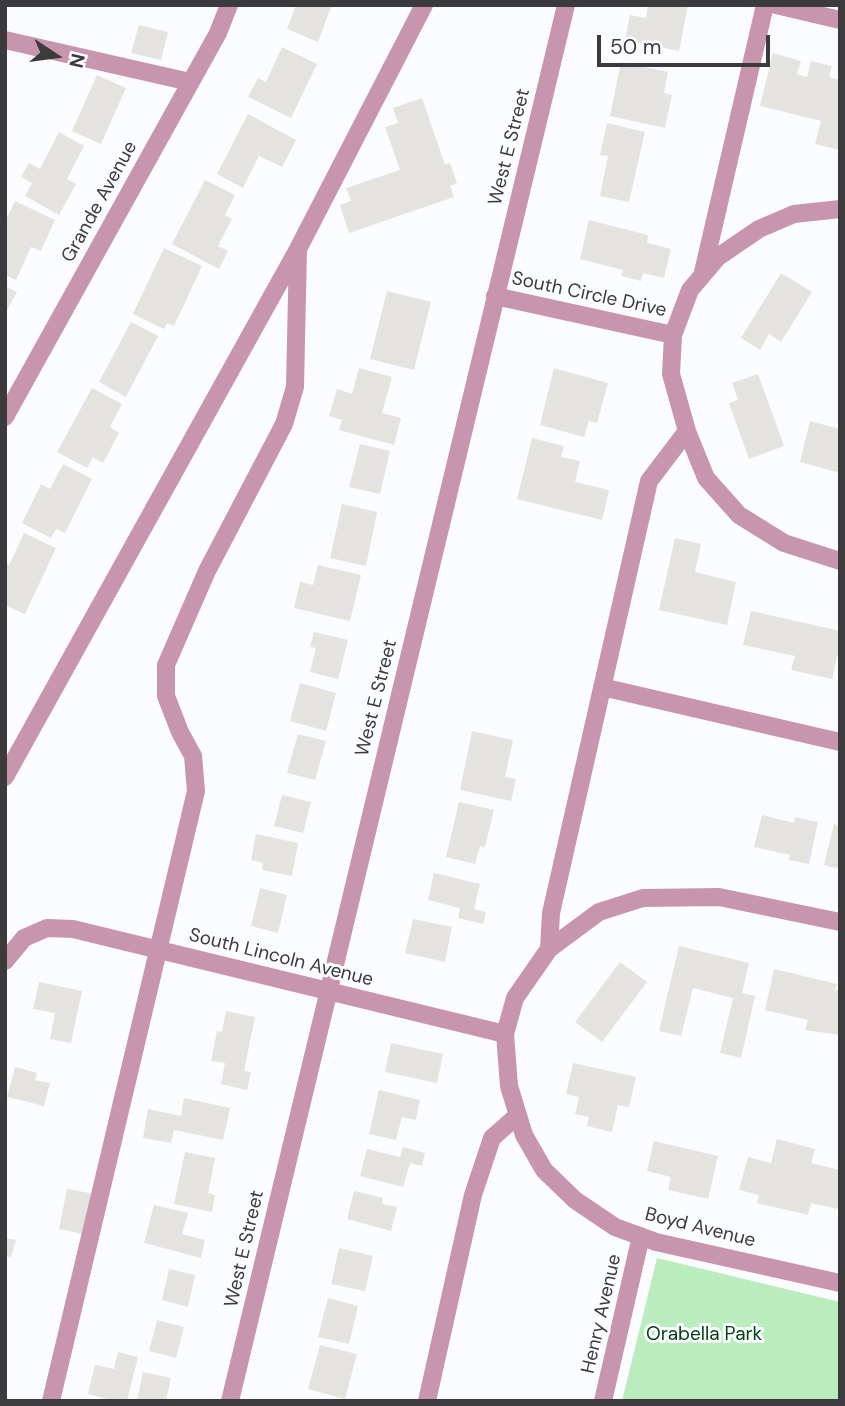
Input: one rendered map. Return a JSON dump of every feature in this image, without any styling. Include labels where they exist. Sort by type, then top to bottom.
[{"type":"street","name":"Grande Avenue","points":[[5,417],[218,33],[229,5]]},
{"type":"street","points":[[5,777],[298,249],[424,5]]},
{"type":"street","name":"West E Street","points":[[230,1401],[566,5]]},
{"type":"street","points":[[703,275],[765,5]]},
{"type":"street","points":[[776,5],[840,20]]},
{"type":"street","points":[[5,40],[190,82]]},
{"type":"street","points":[[840,209],[794,214],[759,229],[718,257],[690,290],[673,335],[671,374],[687,431],[706,478],[740,515],[785,543],[840,561]]},
{"type":"street","points":[[51,1401],[196,791],[193,756],[166,696],[166,665],[206,571],[284,424],[295,387],[298,249]]},
{"type":"street","name":"South Circle Drive","points":[[495,296],[673,335]]},
{"type":"street","points":[[549,949],[551,913],[649,481],[687,431]]},
{"type":"street","points":[[602,687],[840,742]]},
{"type":"street","points":[[549,949],[599,912],[643,898],[719,897],[840,922]]},
{"type":"street","name":"South Lincoln Avenue","points":[[5,961],[24,938],[47,928],[73,929],[505,1034]]},
{"type":"street","name":"Boyd Avenue","points":[[549,949],[515,998],[505,1034],[509,1086],[524,1135],[544,1170],[575,1200],[615,1227],[656,1242],[840,1283]]},
{"type":"street","points":[[427,1401],[473,1195],[492,1138],[518,1115]]},
{"type":"street","name":"Henry Avenue","points":[[603,1401],[641,1236]]},
{"type":"green space","name":"Orabella Park","points":[[657,1258],[840,1302],[840,1401],[622,1401]]},
{"type":"building","points":[[296,5],[332,5],[318,42],[287,29]]},
{"type":"building","points":[[648,5],[688,5],[679,51],[625,40],[630,15],[646,18]]},
{"type":"building","points":[[139,25],[168,32],[161,60],[131,53]]},
{"type":"building","points":[[282,47],[317,64],[291,118],[248,97],[258,78],[266,82]]},
{"type":"building","points":[[773,53],[801,61],[797,74],[807,77],[811,61],[832,66],[829,77],[840,80],[840,150],[815,144],[821,121],[760,106]]},
{"type":"building","points":[[621,62],[668,72],[664,93],[672,95],[665,128],[610,116]]},
{"type":"building","points":[[97,75],[126,88],[101,144],[72,131]]},
{"type":"building","points":[[422,98],[445,165],[450,163],[457,183],[450,186],[454,197],[349,233],[340,205],[351,201],[346,188],[400,170],[385,127],[398,123],[393,108]]},
{"type":"building","points":[[248,114],[296,140],[282,167],[259,156],[243,188],[217,174]]},
{"type":"building","points":[[607,123],[645,132],[629,202],[600,196],[608,156],[600,155]]},
{"type":"building","points":[[59,132],[84,146],[67,179],[76,184],[59,215],[25,196],[32,183],[21,177],[29,163],[40,169]]},
{"type":"building","points":[[205,180],[235,195],[225,215],[232,219],[218,246],[228,251],[219,269],[172,244]]},
{"type":"building","points":[[15,201],[55,220],[41,251],[31,247],[16,280],[5,275],[5,222]]},
{"type":"building","points":[[589,220],[648,235],[647,243],[671,249],[664,278],[643,273],[641,281],[621,276],[623,270],[580,259]]},
{"type":"building","points":[[164,248],[202,266],[174,326],[167,323],[164,329],[133,314]]},
{"type":"building","points":[[781,273],[812,292],[781,342],[769,334],[760,350],[741,338]]},
{"type":"building","points":[[5,286],[17,292],[5,314]]},
{"type":"building","points":[[387,291],[431,302],[414,370],[370,359]]},
{"type":"building","points":[[131,322],[158,336],[126,397],[99,382]]},
{"type":"building","points":[[359,368],[392,377],[382,413],[401,418],[394,445],[339,430],[342,420],[329,416],[337,389],[352,394]]},
{"type":"building","points":[[554,368],[608,383],[597,423],[589,421],[584,437],[540,425]]},
{"type":"building","points":[[758,374],[784,446],[749,459],[729,403],[738,400],[732,383]]},
{"type":"building","points":[[92,388],[122,404],[110,427],[119,433],[103,463],[93,457],[87,468],[57,452]]},
{"type":"building","points":[[810,421],[840,429],[840,473],[800,462]]},
{"type":"building","points":[[532,438],[564,446],[561,457],[580,461],[575,482],[609,490],[602,520],[517,499]]},
{"type":"building","points":[[360,444],[390,451],[380,494],[349,487]]},
{"type":"building","points":[[63,464],[92,479],[65,533],[56,529],[51,538],[22,523],[41,484],[50,489]]},
{"type":"building","points":[[342,504],[377,512],[366,566],[330,558]]},
{"type":"building","points":[[24,533],[56,548],[25,614],[5,605],[5,563],[9,565]]},
{"type":"building","points":[[675,538],[701,544],[695,572],[736,582],[727,625],[659,610]]},
{"type":"building","points":[[318,565],[361,575],[350,621],[294,608],[300,582],[313,585]]},
{"type":"building","points":[[751,611],[840,631],[840,644],[832,679],[791,670],[795,656],[743,645]]},
{"type":"building","points":[[314,632],[348,640],[338,679],[310,672],[316,648],[310,647]]},
{"type":"building","points":[[300,683],[336,693],[326,731],[290,721]]},
{"type":"building","points":[[472,731],[513,740],[505,777],[516,779],[511,801],[460,790]]},
{"type":"building","points":[[298,734],[326,741],[315,780],[287,773]]},
{"type":"building","points":[[282,795],[311,802],[303,833],[274,826]]},
{"type":"building","points":[[459,802],[494,810],[485,847],[480,846],[475,864],[446,857]]},
{"type":"building","points":[[762,815],[794,823],[795,817],[818,822],[809,864],[789,860],[790,855],[754,847]]},
{"type":"building","points":[[834,824],[840,826],[840,869],[824,865]]},
{"type":"building","points":[[256,834],[298,843],[292,876],[262,870],[263,863],[251,860]]},
{"type":"building","points":[[434,873],[480,884],[474,909],[486,912],[483,924],[458,918],[460,908],[428,900]]},
{"type":"building","points":[[260,888],[287,895],[278,933],[251,926]]},
{"type":"building","points":[[413,919],[452,927],[445,962],[405,953]]},
{"type":"building","points":[[679,946],[749,963],[742,993],[755,996],[741,1058],[720,1053],[733,998],[693,988],[681,1036],[659,1031]]},
{"type":"building","points":[[620,962],[647,982],[602,1042],[575,1022]]},
{"type":"building","points":[[774,969],[837,984],[835,990],[840,991],[840,1035],[805,1030],[808,1020],[765,1010]]},
{"type":"building","points":[[39,982],[82,991],[71,1043],[50,1039],[55,1013],[33,1009]]},
{"type":"building","points":[[226,1011],[255,1017],[244,1071],[251,1072],[247,1090],[221,1084],[225,1063],[211,1061],[217,1031],[222,1032]]},
{"type":"building","points":[[391,1043],[443,1054],[437,1083],[385,1072]]},
{"type":"building","points":[[573,1063],[636,1077],[629,1107],[618,1105],[612,1132],[587,1126],[589,1117],[575,1114],[579,1097],[566,1094]]},
{"type":"building","points":[[15,1067],[37,1073],[35,1080],[50,1083],[44,1106],[7,1097]]},
{"type":"building","points":[[379,1090],[420,1100],[416,1120],[402,1117],[396,1140],[369,1134]]},
{"type":"building","points":[[184,1098],[230,1108],[223,1140],[174,1130],[171,1143],[143,1138],[148,1109],[181,1116]]},
{"type":"building","points":[[777,1139],[815,1149],[811,1163],[840,1170],[837,1209],[811,1203],[808,1215],[757,1203],[759,1195],[739,1190],[748,1157],[771,1163]]},
{"type":"building","points":[[654,1141],[718,1156],[708,1199],[668,1190],[671,1177],[647,1171]]},
{"type":"building","points":[[403,1147],[425,1153],[422,1166],[410,1163],[403,1187],[360,1176],[367,1149],[400,1157]]},
{"type":"building","points":[[185,1152],[215,1158],[208,1193],[215,1195],[212,1212],[174,1204]]},
{"type":"building","points":[[67,1189],[95,1194],[87,1235],[59,1229]]},
{"type":"building","points":[[354,1191],[383,1198],[382,1204],[397,1207],[391,1231],[347,1219]]},
{"type":"building","points":[[154,1205],[188,1213],[182,1234],[205,1240],[201,1258],[144,1243]]},
{"type":"building","points":[[5,1238],[16,1240],[11,1257],[5,1256]]},
{"type":"building","points":[[339,1248],[373,1256],[365,1291],[331,1284]]},
{"type":"building","points":[[169,1269],[195,1275],[188,1307],[162,1300]]},
{"type":"building","points":[[328,1298],[358,1306],[349,1344],[318,1337]]},
{"type":"building","points":[[157,1320],[184,1327],[176,1358],[149,1351]]},
{"type":"building","points":[[320,1345],[357,1354],[345,1399],[308,1389]]},
{"type":"building","points":[[118,1352],[138,1357],[127,1401],[115,1401],[88,1394],[95,1365],[114,1369]]},
{"type":"building","points":[[143,1372],[171,1378],[166,1401],[137,1401]]}]
